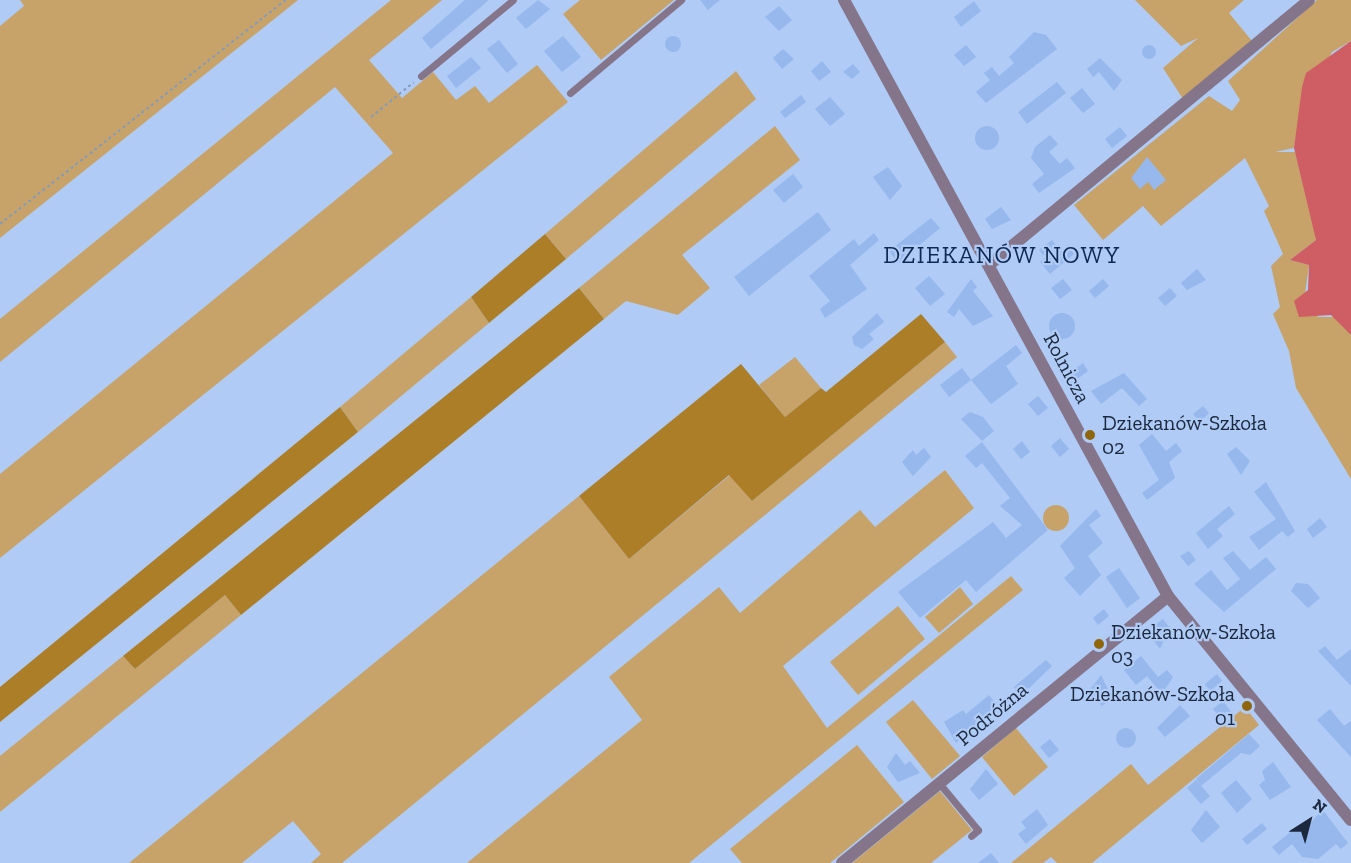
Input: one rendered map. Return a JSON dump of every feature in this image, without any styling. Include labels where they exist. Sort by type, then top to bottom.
[{"type":"street","name":"Rolnicza","points":[[844,0],[1168,596],[1351,820]]},
{"type":"street","points":[[989,265],[1309,0]]},
{"type":"street","name":"Podróżna","points":[[842,863],[1168,596]]},
{"type":"lane","points":[[421,76],[513,0]]},
{"type":"lane","points":[[570,93],[681,0]]},
{"type":"lane","points":[[939,783],[978,830],[971,836]]},
{"type":"path","points":[[0,224],[286,0]]},
{"type":"path","points":[[371,117],[421,76]]},
{"type":"shaded area","points":[[20,0],[298,0],[0,238],[0,26],[24,6]]},
{"type":"shaded area","points":[[391,0],[442,0],[369,60],[402,98],[433,72],[456,100],[475,86],[489,103],[537,65],[568,102],[0,558],[0,474],[393,153],[335,87],[0,362],[0,319]]},
{"type":"shaded area","points":[[580,0],[674,0],[601,60],[563,14]]},
{"type":"shaded area","points":[[1135,0],[1244,0],[1229,13],[1252,41],[1183,99],[1163,68],[1198,38],[1181,46]]},
{"type":"shaded area","points":[[1317,0],[1351,0],[1351,41],[1332,52],[1299,121],[1294,148],[1275,152],[1295,152],[1316,240],[1290,260],[1309,265],[1305,294],[1318,317],[1338,317],[1351,335],[1351,479],[1296,388],[1289,351],[1273,314],[1280,307],[1271,266],[1283,254],[1264,211],[1269,206],[1245,158],[1161,226],[1143,206],[1103,240],[1074,205],[1209,96],[1232,111],[1240,100],[1228,81]]},
{"type":"shaded area","points":[[1351,41],[1351,335],[1331,315],[1299,317],[1294,301],[1308,290],[1309,265],[1290,260],[1316,240],[1294,148],[1302,87],[1306,73]]},
{"type":"shaded area","points":[[736,71],[756,99],[566,259],[545,234]]},
{"type":"shaded area","points":[[775,126],[800,160],[682,255],[710,288],[678,315],[626,301],[604,319],[579,288]]},
{"type":"shaded area","points":[[545,234],[566,259],[489,323],[471,297]]},
{"type":"shaded area","points":[[579,288],[604,319],[241,615],[225,595],[135,669],[123,656]]},
{"type":"shaded area","points":[[471,297],[489,323],[358,432],[340,407]]},
{"type":"shaded area","points":[[921,314],[945,342],[752,501],[729,475],[629,559],[579,496],[741,364],[785,417],[821,388],[826,392]]},
{"type":"shaded area","points":[[945,342],[957,357],[342,863],[311,863],[321,854],[293,821],[242,863],[129,863],[579,496],[629,559],[730,475],[752,501]]},
{"type":"shaded area","points":[[795,357],[821,388],[785,417],[759,385]]},
{"type":"shaded area","points":[[340,407],[358,432],[0,722],[0,687]]},
{"type":"shaded area","points":[[945,470],[974,508],[783,666],[827,728],[1011,576],[1023,590],[689,863],[467,863],[642,720],[609,677],[719,587],[740,613],[860,510],[875,527]]},
{"type":"shaded area","points":[[1056,505],[1065,509],[1069,518],[1065,527],[1056,531],[1047,527],[1043,518],[1047,509]]},
{"type":"shaded area","points":[[960,587],[973,604],[939,633],[925,617]]},
{"type":"shaded area","points":[[225,595],[241,615],[0,812],[0,756],[123,656],[135,669]]},
{"type":"shaded area","points":[[898,606],[925,639],[858,695],[830,662]]},
{"type":"shaded area","points":[[913,700],[960,756],[932,779],[886,722]]},
{"type":"shaded area","points":[[1245,707],[1259,725],[1092,863],[1057,863],[1051,857],[1043,863],[1011,863],[1131,764],[1148,785]]},
{"type":"shaded area","points":[[1016,728],[1048,767],[1014,796],[982,757]]},
{"type":"shaded area","points":[[857,745],[904,802],[830,863],[742,863],[730,849]]},
{"type":"shaded area","points":[[940,791],[972,830],[931,863],[852,863]]},
{"type":"building","points":[[465,0],[489,0],[431,49],[422,38]]},
{"type":"building","points":[[538,0],[550,9],[526,29],[516,18]]},
{"type":"building","points":[[700,0],[720,0],[708,10]]},
{"type":"building","points":[[974,1],[981,11],[961,27],[954,17]]},
{"type":"building","points":[[779,6],[792,20],[779,31],[765,17]]},
{"type":"building","points":[[1034,32],[1046,35],[1057,49],[986,103],[976,92],[990,80],[984,73],[992,67],[999,76],[1014,63],[1009,57]]},
{"type":"building","points":[[563,36],[581,57],[562,72],[544,51]]},
{"type":"building","points":[[673,36],[679,38],[681,44],[679,50],[673,52],[667,50],[665,44],[667,38]]},
{"type":"building","points":[[499,40],[518,64],[507,73],[487,49]]},
{"type":"building","points":[[966,45],[976,57],[964,66],[954,55]]},
{"type":"building","points":[[1146,45],[1152,45],[1156,52],[1152,59],[1146,59],[1142,55],[1142,49]]},
{"type":"building","points":[[783,49],[794,59],[782,69],[773,58]]},
{"type":"building","points":[[471,57],[481,68],[456,88],[447,76]]},
{"type":"building","points":[[1100,58],[1122,80],[1114,91],[1099,72],[1093,77],[1087,69]]},
{"type":"building","points":[[822,61],[831,72],[819,81],[811,71]]},
{"type":"building","points":[[853,64],[860,72],[852,79],[843,72]]},
{"type":"building","points":[[1057,82],[1066,93],[1027,124],[1018,112]]},
{"type":"building","points":[[1082,88],[1095,104],[1083,113],[1070,98]]},
{"type":"building","points":[[801,95],[806,102],[785,118],[780,112]]},
{"type":"building","points":[[830,97],[845,114],[830,126],[815,109]]},
{"type":"building","points":[[987,126],[995,130],[999,138],[995,146],[987,150],[979,146],[975,138],[979,130]]},
{"type":"building","points":[[1120,127],[1127,136],[1112,148],[1105,139]]},
{"type":"building","points":[[1050,135],[1058,144],[1049,152],[1060,164],[1067,158],[1075,168],[1039,193],[1032,184],[1044,174],[1031,158],[1035,147]]},
{"type":"building","points":[[1147,157],[1166,180],[1154,190],[1148,182],[1140,189],[1131,178]]},
{"type":"building","points":[[888,167],[902,186],[890,200],[873,177]]},
{"type":"building","points":[[793,174],[803,187],[784,203],[773,190]]},
{"type":"building","points":[[1001,207],[1011,220],[992,229],[985,219]]},
{"type":"building","points":[[818,212],[831,230],[749,296],[734,277]]},
{"type":"building","points":[[931,218],[940,228],[898,263],[889,251]]},
{"type":"building","points":[[874,233],[879,240],[850,265],[867,289],[825,318],[820,309],[830,301],[809,276],[854,239],[859,246]]},
{"type":"building","points":[[1052,240],[1060,251],[1067,245],[1074,254],[1050,274],[1040,262],[1045,257],[1039,250]]},
{"type":"building","points":[[1197,269],[1206,280],[1187,290],[1181,283]]},
{"type":"building","points":[[929,276],[945,294],[930,306],[915,288]]},
{"type":"building","points":[[971,279],[977,287],[973,291],[993,316],[973,326],[959,309],[954,317],[947,312]]},
{"type":"building","points":[[1063,279],[1072,290],[1060,299],[1051,288]]},
{"type":"building","points":[[1103,279],[1109,286],[1095,298],[1089,291]]},
{"type":"building","points":[[1170,288],[1177,296],[1165,306],[1158,298]]},
{"type":"building","points":[[877,313],[884,322],[869,334],[874,339],[862,349],[854,345],[852,337]]},
{"type":"building","points":[[1062,313],[1071,317],[1075,326],[1071,335],[1062,339],[1053,335],[1049,326],[1053,317]]},
{"type":"building","points":[[1016,345],[1022,353],[1006,366],[1018,384],[991,404],[971,380]]},
{"type":"building","points":[[1083,363],[1088,371],[1076,380],[1070,373]]},
{"type":"building","points":[[962,368],[971,380],[949,397],[940,385]]},
{"type":"building","points":[[1124,373],[1147,399],[1139,406],[1122,388],[1101,404],[1091,391]]},
{"type":"building","points":[[1038,396],[1048,408],[1038,416],[1028,404]]},
{"type":"building","points":[[1203,406],[1209,413],[1200,422],[1193,414]]},
{"type":"building","points":[[970,412],[983,417],[994,431],[982,441],[961,419]]},
{"type":"building","points":[[1152,434],[1166,451],[1176,443],[1182,451],[1169,462],[1175,478],[1147,500],[1142,493],[1159,480],[1139,445]]},
{"type":"building","points":[[1060,438],[1069,449],[1060,457],[1051,446]]},
{"type":"building","points":[[1022,441],[1030,452],[1021,459],[1013,449]]},
{"type":"building","points":[[982,442],[1048,530],[976,592],[966,580],[920,618],[898,592],[993,522],[1006,538],[1022,525],[1000,506],[1010,498],[982,463],[976,468],[965,456]]},
{"type":"building","points":[[1236,447],[1250,461],[1241,475],[1227,454]]},
{"type":"building","points":[[924,448],[931,457],[913,476],[902,462],[913,450],[916,455]]},
{"type":"building","points":[[1266,482],[1295,531],[1288,537],[1282,531],[1259,550],[1249,537],[1276,519],[1254,492]]},
{"type":"building","points":[[1229,506],[1235,514],[1217,529],[1223,536],[1208,549],[1196,533]]},
{"type":"building","points":[[1096,509],[1101,516],[1089,525],[1103,543],[1088,556],[1101,575],[1080,596],[1064,578],[1075,568],[1060,546]]},
{"type":"building","points":[[1320,518],[1327,527],[1313,538],[1307,529]]},
{"type":"building","points":[[1189,551],[1196,560],[1188,566],[1180,556]]},
{"type":"building","points":[[1233,551],[1250,570],[1266,557],[1276,569],[1224,612],[1194,584],[1211,570],[1227,590],[1240,579],[1223,558]]},
{"type":"building","points":[[1119,568],[1140,598],[1127,608],[1106,577]]},
{"type":"building","points":[[1296,583],[1308,584],[1320,598],[1308,608],[1291,591]]},
{"type":"building","points":[[1104,609],[1109,616],[1098,625],[1093,618]]},
{"type":"building","points":[[1163,619],[1170,628],[1160,649],[1147,632]]},
{"type":"building","points":[[1325,646],[1337,660],[1351,649],[1351,686],[1318,651]]},
{"type":"building","points":[[1141,656],[1158,677],[1167,670],[1173,677],[1162,694],[1147,676],[1136,685],[1124,670]]},
{"type":"building","points":[[1046,660],[1052,666],[1021,696],[1014,687]]},
{"type":"building","points":[[1217,674],[1222,681],[1210,691],[1205,684]]},
{"type":"building","points":[[1101,675],[1112,698],[1102,706],[1089,691]]},
{"type":"building","points":[[989,695],[997,705],[956,743],[944,722],[963,710],[966,714]]},
{"type":"building","points":[[1223,701],[1233,714],[1224,722],[1213,709]]},
{"type":"building","points":[[1180,705],[1190,716],[1165,737],[1157,728]]},
{"type":"building","points":[[1330,709],[1344,726],[1351,721],[1351,757],[1317,720]]},
{"type":"building","points":[[1122,728],[1130,728],[1136,734],[1136,742],[1130,748],[1122,748],[1116,742],[1116,734]]},
{"type":"building","points":[[1249,734],[1260,746],[1250,755],[1241,753],[1201,786],[1196,779]]},
{"type":"building","points":[[1050,739],[1059,750],[1049,758],[1040,747]]},
{"type":"building","points":[[896,753],[905,765],[910,761],[920,773],[898,782],[887,767]]},
{"type":"building","points":[[1273,762],[1291,787],[1270,800],[1259,785],[1265,780],[1262,771]]},
{"type":"building","points":[[986,769],[998,784],[979,800],[970,789]]},
{"type":"building","points":[[1196,780],[1210,796],[1201,804],[1187,788]]},
{"type":"building","points":[[1236,780],[1252,799],[1237,813],[1221,793]]},
{"type":"building","points":[[1037,809],[1048,825],[1026,844],[1018,834],[1026,828],[1021,822]]},
{"type":"building","points":[[1322,809],[1348,843],[1341,849],[1336,844],[1318,859],[1302,857],[1292,844],[1279,855],[1272,847],[1299,825],[1304,832]]},
{"type":"building","points":[[1206,810],[1220,827],[1202,843],[1191,830]]},
{"type":"building","points":[[1262,823],[1267,829],[1247,845],[1242,839]]},
{"type":"building","points":[[991,853],[999,863],[978,863]]},
{"type":"place","name":"Dziekanów-Szkoła 02","points":[[1090,435]]},
{"type":"place","name":"Dziekanów-Szkoła 03","points":[[1099,644]]},
{"type":"place","name":"Dziekanów-Szkoła 01","points":[[1247,706]]},
{"type":"district","name":"DZIEKANÓW NOWY","points":[[1002,255]]}]
